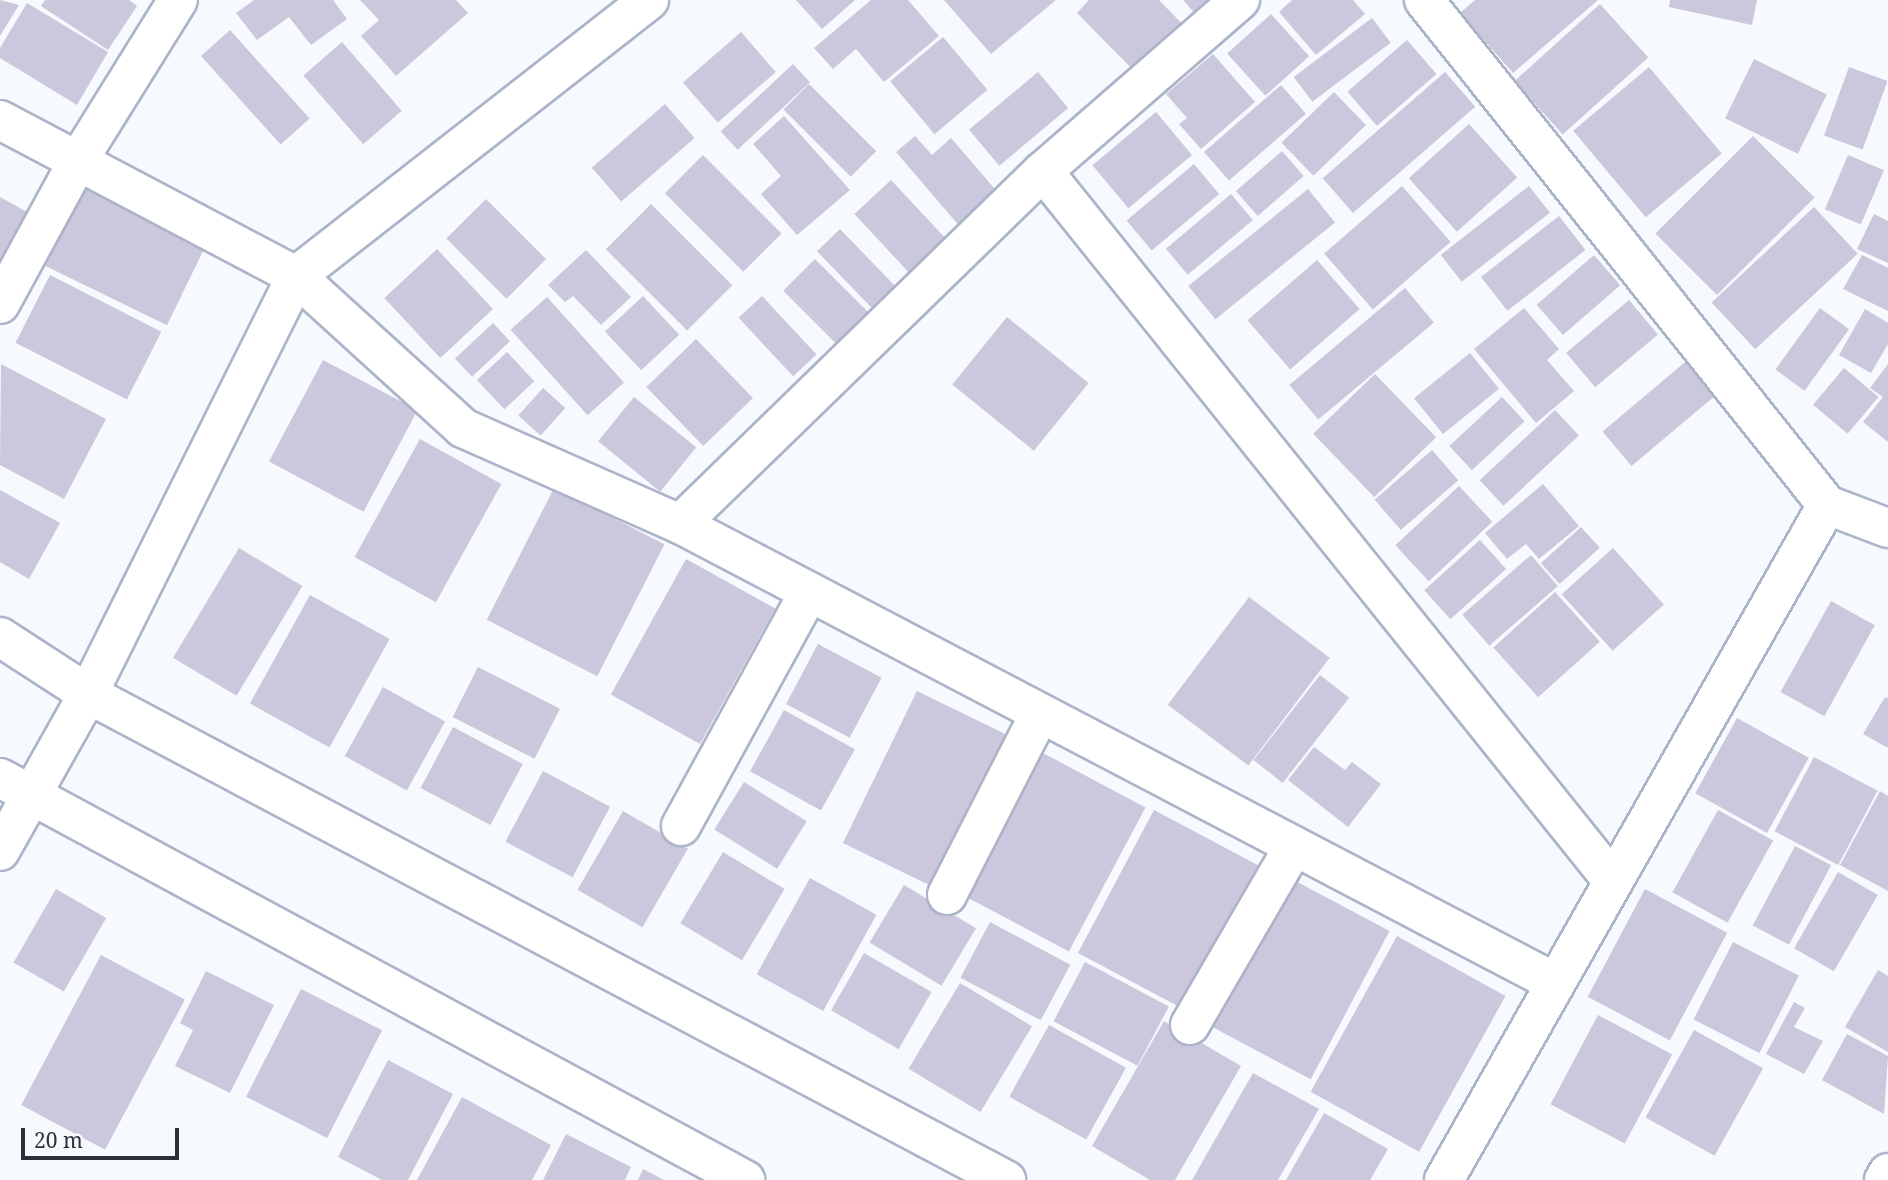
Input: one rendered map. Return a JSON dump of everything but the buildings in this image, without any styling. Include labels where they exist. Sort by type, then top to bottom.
[{"type":"street","points":[[0,304],[79,159],[177,0]]},
{"type":"street","points":[[0,851],[16,787],[88,694],[296,276],[649,0]]},
{"type":"street","points":[[680,524],[1043,170],[1240,0]]},
{"type":"street","points":[[1424,0],[1826,505],[1888,528]]},
{"type":"street","points":[[0,120],[79,159],[296,276],[463,428],[680,524],[1554,982]]},
{"type":"street","points":[[1043,170],[1612,880]]},
{"type":"street","points":[[1444,1180],[1826,505]]},
{"type":"street","points":[[681,826],[810,593]]},
{"type":"street","points":[[0,637],[88,694],[1006,1180]]},
{"type":"street","points":[[947,895],[1041,713]]},
{"type":"street","points":[[16,787],[745,1180]]},
{"type":"street","points":[[1190,1025],[1294,846]]},
{"type":"street","points":[[1884,1180],[1888,1174]]}]
